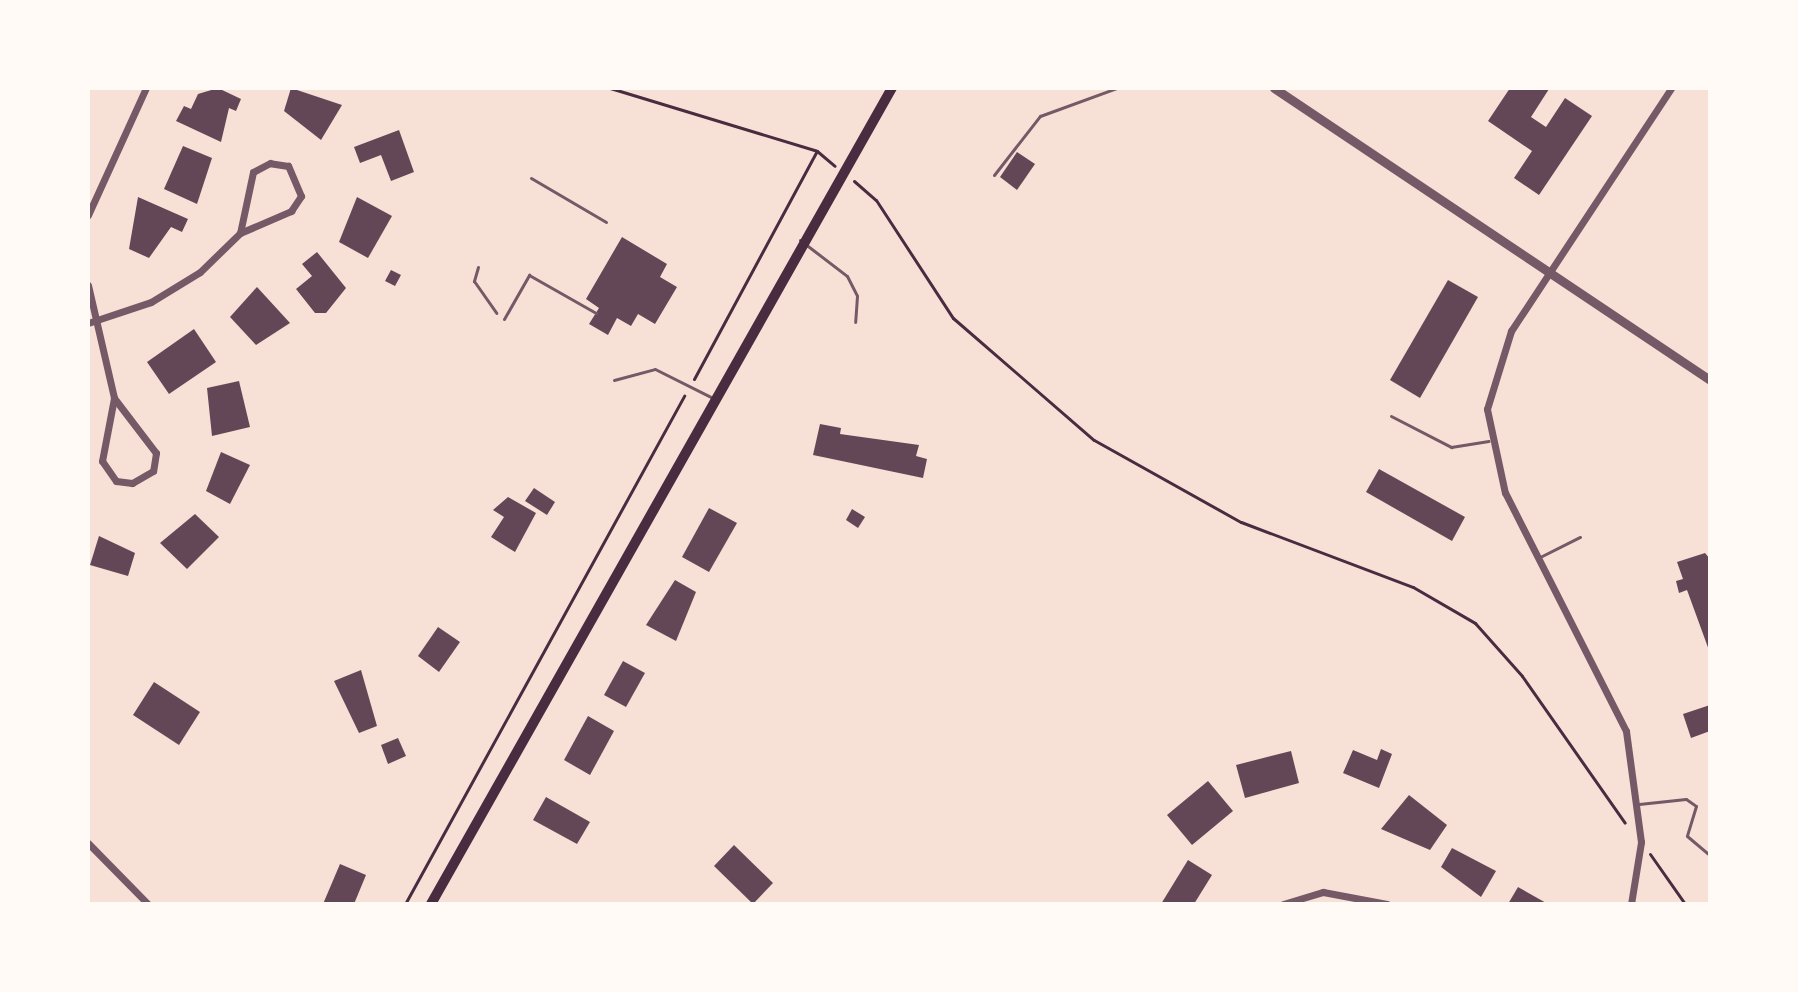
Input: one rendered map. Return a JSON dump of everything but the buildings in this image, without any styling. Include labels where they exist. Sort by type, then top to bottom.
[{"type":"main road","points":[[431,904],[800,240],[892,88]]},
{"type":"street","points":[[88,215],[146,88]]},
{"type":"street","points":[[1274,88],[1710,380]]},
{"type":"street","points":[[1631,904],[1639,804],[1614,700],[1505,493],[1489,441],[1498,356],[1671,88]]},
{"type":"street","points":[[92,322],[178,287],[240,233],[298,204],[300,184],[288,166],[270,163],[253,172],[240,233]]},
{"type":"street","points":[[88,285],[92,322],[114,398],[156,453],[153,471],[132,483],[116,481],[102,461],[114,398]]},
{"type":"street","points":[[88,843],[148,904]]},
{"type":"street","points":[[1283,904],[1335,892],[1387,904]]},
{"type":"lane","points":[[994,175],[1040,116],[1117,88]]},
{"type":"lane","points":[[531,178],[606,222]]},
{"type":"lane","points":[[800,240],[847,276],[857,296],[855,322]]},
{"type":"lane","points":[[478,267],[474,281],[496,313]]},
{"type":"lane","points":[[504,319],[529,275],[596,313]]},
{"type":"lane","points":[[614,380],[655,369],[713,398]]},
{"type":"lane","points":[[1391,416],[1451,447],[1489,441]]},
{"type":"lane","points":[[1538,558],[1580,537]]},
{"type":"lane","points":[[1639,804],[1686,799],[1696,806],[1687,836],[1710,855]]},
{"type":"path","points":[[610,88],[817,151],[827,160]]},
{"type":"path","points":[[405,904],[817,151]]},
{"type":"path","points":[[857,183],[876,200],[953,318],[1094,440],[1241,522],[1413,587],[1475,623],[1630,829]]},
{"type":"path","points":[[1652,856],[1685,904]]}]
